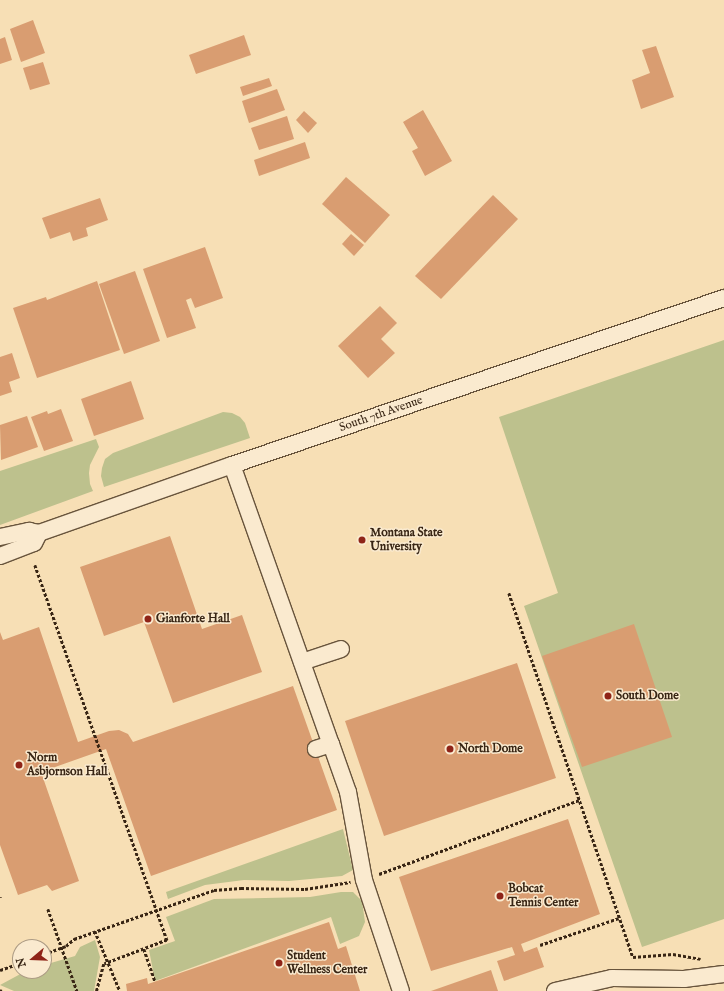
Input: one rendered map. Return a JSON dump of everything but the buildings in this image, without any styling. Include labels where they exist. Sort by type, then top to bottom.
[{"type":"street","name":"South 7th Avenue","points":[[0,537],[29,531],[39,533],[232,465],[724,298]]},
{"type":"street","points":[[232,465],[302,662],[323,746],[348,792],[364,880],[401,991]]},
{"type":"street","name":"South 7th Avenue","points":[[0,556],[34,543],[39,533]]},
{"type":"street","points":[[302,662],[341,648]]},
{"type":"street","points":[[555,991],[612,978],[684,980],[724,974]]},
{"type":"path","points":[[35,566],[168,940],[104,964],[97,991]]},
{"type":"path","points":[[509,593],[633,957],[673,954],[707,960],[714,963],[724,974]]},
{"type":"path","points":[[52,951],[62,947],[74,939],[95,931],[214,890],[241,888],[305,889],[364,880],[580,800]]},
{"type":"path","points":[[48,909],[77,991]]},
{"type":"path","points":[[540,945],[619,918]]},
{"type":"path","points":[[95,931],[120,991]]},
{"type":"path","points":[[144,949],[155,981]]},
{"type":"path","points":[[0,970],[12,966]]},
{"type":"green space","points":[[724,340],[724,919],[642,947],[524,606],[558,593],[499,417]]},
{"type":"green space","points":[[223,412],[232,413],[240,417],[245,423],[250,438],[104,487],[101,476],[102,468],[105,459],[113,453]]},
{"type":"green space","points":[[96,439],[99,447],[90,465],[89,473],[90,484],[93,491],[0,525],[0,471]]},
{"type":"green space","points":[[343,829],[353,870],[342,876],[289,881],[244,880],[205,885],[168,899],[166,892]]},
{"type":"green space","points":[[341,892],[353,892],[362,901],[365,922],[359,936],[340,944],[331,917],[155,981],[149,950],[175,941],[166,917],[214,899],[310,897]]},
{"type":"green space","points":[[95,940],[100,957],[94,991],[14,991],[0,985],[12,979],[52,979],[52,963],[75,956],[80,947]]},
{"type":"place","name":"Montana State University","points":[[362,540]]},
{"type":"place","name":"Gianforte Hall","points":[[148,619]]},
{"type":"place","name":"South Dome","points":[[608,696]]},
{"type":"place","name":"North Dome","points":[[450,749]]},
{"type":"place","name":"Norm Asbjornson Hall","points":[[19,765]]},
{"type":"place","name":"Bobcat Tennis Center","points":[[500,896]]},
{"type":"place","name":"Student Wellness Center","points":[[279,963]]}]
